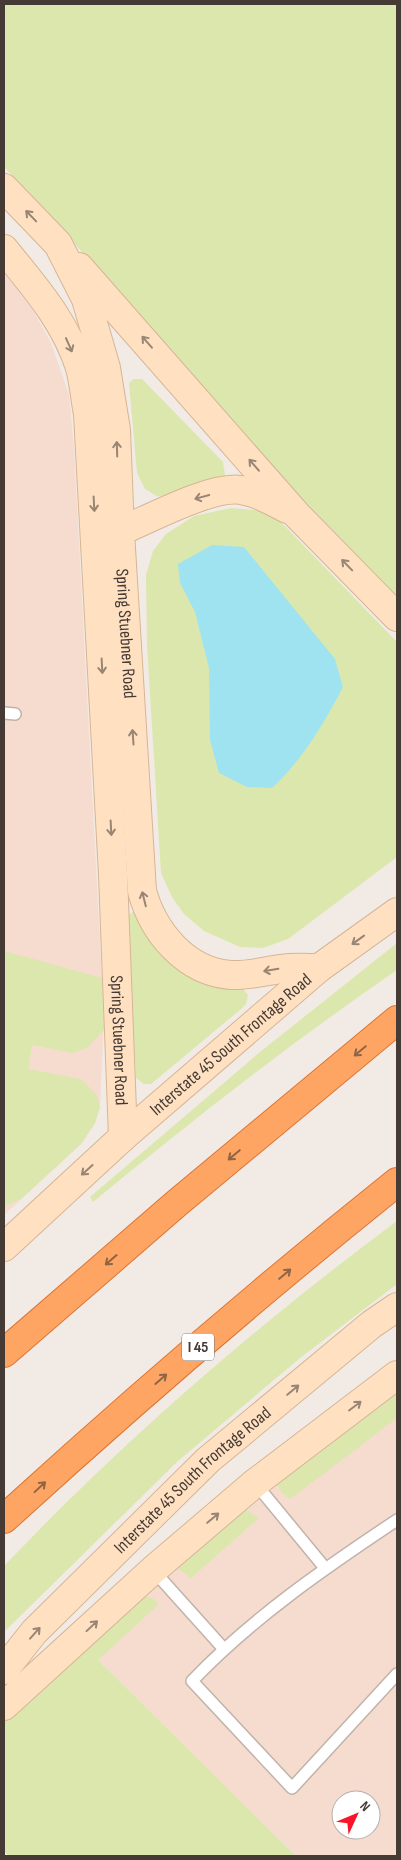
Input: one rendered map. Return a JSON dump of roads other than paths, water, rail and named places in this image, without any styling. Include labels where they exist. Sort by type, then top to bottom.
[{"type":"highway","points":[[4,1353],[177,1203],[397,1020]]},
{"type":"highway","name":"I 45","points":[[4,1520],[134,1402],[397,1182]]},
{"type":"main road","name":"Spring Stuebner Road","points":[[4,188],[58,244],[86,299],[106,368],[116,430],[108,537],[113,875],[123,1137]]},
{"type":"main road","points":[[58,244],[101,290],[297,515],[397,617]]},
{"type":"main road","name":"Spring Stuebner Road","points":[[4,249],[47,301],[80,368],[108,537],[142,891],[148,912],[160,932],[178,952],[215,972],[240,975],[283,968],[320,968]]},
{"type":"main road","points":[[108,537],[200,496],[239,490],[264,496],[297,515]]},
{"type":"main road","name":"Interstate 45 South Frontage Road","points":[[9,1236],[320,968],[397,912]]},
{"type":"main road","name":"Interstate 45 South Frontage Road","points":[[4,1670],[34,1632],[208,1460],[372,1324],[397,1307]]},
{"type":"main road","points":[[4,1706],[153,1570],[254,1483],[397,1375]]},
{"type":"lane","points":[[254,1483],[325,1568]]},
{"type":"lane","points":[[397,1520],[325,1568],[223,1648],[192,1681],[292,1788],[397,1674]]},
{"type":"lane","points":[[153,1570],[223,1648]]},
{"type":"water","points":[[212,545],[244,547],[335,659],[343,687],[312,741],[272,788],[247,787],[219,773],[210,740],[209,668],[195,612],[180,583],[178,564]]}]
